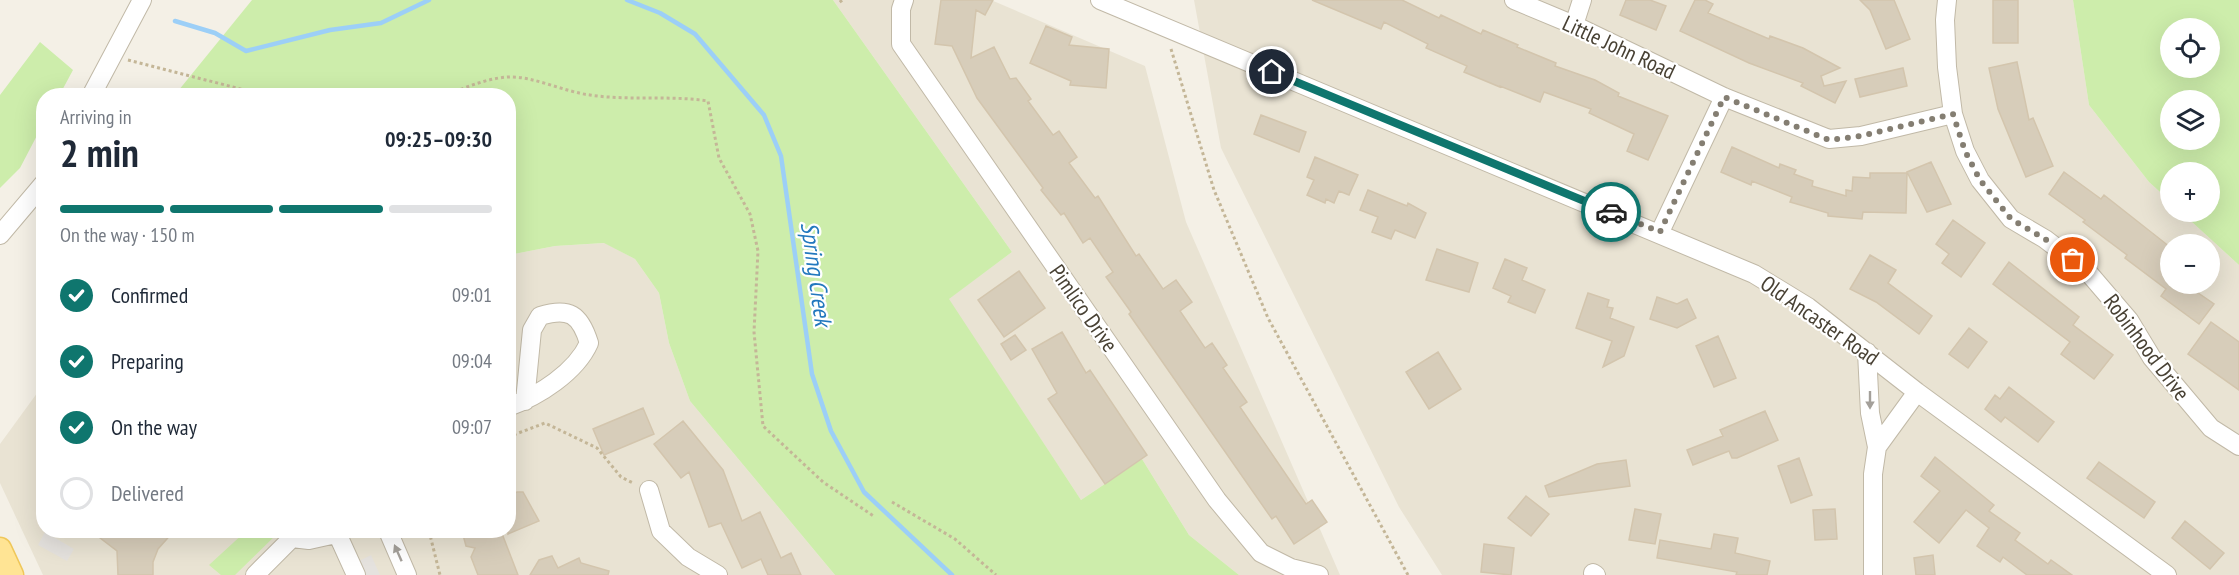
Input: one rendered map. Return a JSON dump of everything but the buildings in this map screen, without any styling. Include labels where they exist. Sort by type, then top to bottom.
[{"type":"main road","points":[[0,549],[12,575]]},
{"type":"street","points":[[96,88],[142,0]]},
{"type":"street","name":"Pimlico Drive","points":[[904,0],[901,9],[901,44],[1217,500],[1261,553],[1291,568],[1319,575]]},
{"type":"street","name":"Old Ancaster Road","points":[[1100,0],[1660,232],[1754,274],[1808,307],[1917,392],[2167,575]]},
{"type":"street","name":"Little John Road","points":[[1514,0],[1574,25],[1724,97],[1829,140],[1861,136],[1953,114]]},
{"type":"street","points":[[1574,25],[1582,0]]},
{"type":"street","name":"Robinhood Drive","points":[[1947,0],[1947,55],[1953,114],[1965,151],[1980,180],[2011,219],[2045,239],[2087,271],[2129,320],[2152,358],[2211,428],[2239,446]]},
{"type":"street","points":[[1660,232],[1724,97]]},
{"type":"street","points":[[0,236],[36,196]]},
{"type":"street","points":[[555,312],[572,315],[583,324],[589,343],[582,358],[517,404],[532,330],[540,316],[555,312]]},
{"type":"street","points":[[1868,352],[1870,413],[1877,447],[1873,484],[1873,575]]},
{"type":"street","points":[[1877,447],[1917,392]]},
{"type":"street","points":[[649,490],[661,531],[688,557],[718,575]]},
{"type":"street","points":[[255,575],[291,538]]},
{"type":"street","points":[[331,538],[356,575]]},
{"type":"street","points":[[391,538],[407,575]]},
{"type":"path","points":[[840,0],[843,4]]},
{"type":"path","points":[[1164,28],[1214,190],[1268,318],[1408,575]]},
{"type":"path","points":[[112,56],[237,88]]},
{"type":"path","points":[[466,88],[487,80],[512,77],[588,95],[647,100],[684,97],[708,101],[719,158],[750,214],[758,251],[754,332],[763,426],[823,482],[875,518]]},
{"type":"path","points":[[516,434],[545,423],[597,448],[621,477],[649,490]]},
{"type":"path","points":[[892,502],[956,539],[996,575]]},
{"type":"path","points":[[431,538],[440,575]]},
{"type":"shaded area","points":[[833,0],[991,0],[1145,66],[1186,222],[1340,575],[1239,575],[1189,535],[1142,459],[1081,500],[948,299],[1012,252]]},
{"type":"shaded area","points":[[1194,0],[2073,0],[2089,105],[2149,182],[2160,192],[2160,222],[2192,222],[2205,234],[2160,234],[2160,294],[2220,294],[2220,248],[2239,265],[2239,575],[1442,575],[1399,507],[1221,148]]},
{"type":"shaded area","points":[[605,243],[635,259],[659,293],[669,343],[690,401],[835,575],[43,575],[0,483],[0,444],[36,395],[36,538],[516,538],[516,254],[555,246]]},
{"type":"shaded area","points":[[42,538],[55,538],[74,549],[67,561],[38,545]]},
{"type":"shaded area","points":[[371,555],[380,575],[350,575],[347,567]]},
{"type":"green space","points":[[252,0],[833,0],[1012,252],[949,299],[1081,500],[1142,459],[1189,535],[1239,575],[835,575],[690,401],[669,343],[659,293],[635,259],[604,243],[555,246],[516,254],[516,88],[180,88]]},
{"type":"green space","points":[[2073,0],[2239,0],[2239,265],[2220,248],[2220,234],[2205,234],[2192,222],[2220,222],[2220,162],[2160,162],[2160,192],[2149,182],[2089,105]]},
{"type":"green space","points":[[40,42],[73,70],[63,88],[36,88],[36,137],[20,168],[0,188],[0,95]]},
{"type":"green space","points":[[238,538],[273,538],[235,575],[221,575],[209,565]]},
{"type":"waterway","name":"Spring Creek","points":[[175,21],[215,33],[246,51],[330,30],[381,23],[429,0]]},
{"type":"waterway","name":"Spring Creek","points":[[627,0],[660,13],[695,34],[764,115],[781,156],[812,374],[831,431],[864,492],[952,575]]},
{"type":"way so far","points":[[1611,212],[1660,232],[1724,97],[1829,140],[1861,136],[1953,114],[1965,151],[1980,180],[2011,219],[2045,239],[2073,260]]},
{"type":"route","points":[[1272,72],[1611,212]]}]
